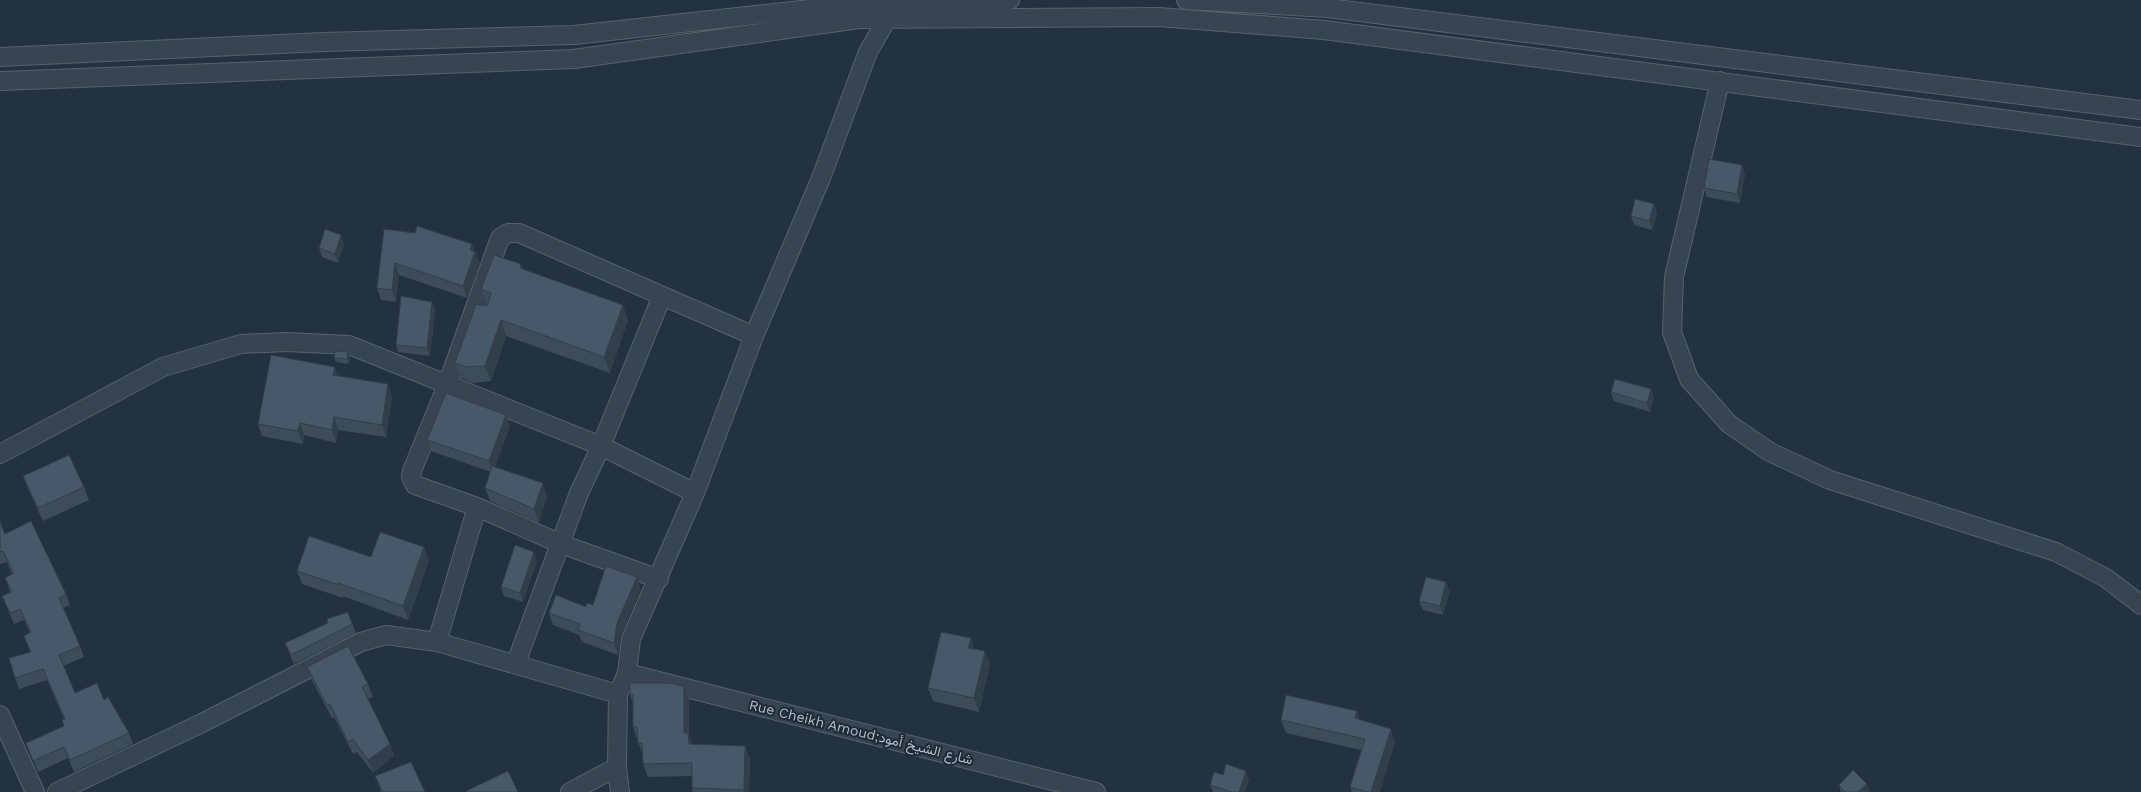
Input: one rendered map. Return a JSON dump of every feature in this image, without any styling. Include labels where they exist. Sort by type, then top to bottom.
[{"type":"street","points":[[0,57],[313,43],[574,35],[855,4],[1010,0]]},
{"type":"street","points":[[1186,0],[1328,8],[2141,110]]},
{"type":"street","points":[[0,81],[574,59],[859,19],[1159,17],[1324,30],[2141,137]]},
{"type":"street","points":[[859,19],[868,52]]},
{"type":"street","points":[[620,792],[617,767],[618,694],[626,672],[631,639],[659,580],[695,493],[754,336],[821,178],[868,52],[887,19]]},
{"type":"street","points":[[1720,82],[1674,277],[1672,332],[1689,379],[1728,424],[1770,452],[1830,480],[2056,552],[2106,578],[2141,605]]},
{"type":"street","points":[[659,580],[561,544],[477,508],[415,485],[411,477],[447,385],[500,238],[508,233],[519,233],[754,336]]},
{"type":"street","points":[[516,663],[579,494],[601,446],[662,296]]},
{"type":"street","points":[[0,454],[163,367],[241,344],[286,342],[349,345],[601,446],[695,493]]},
{"type":"street","points":[[437,642],[477,508]]},
{"type":"street","points":[[57,792],[361,642],[386,635],[437,642],[516,663],[618,694]]},
{"type":"street","name":"Rue Cheikh Amoud;شارع الشيخ أمود","points":[[626,672],[1096,792]]},
{"type":"street","points":[[0,715],[35,792]]},
{"type":"street","points":[[570,792],[617,767]]},
{"type":"building","points":[[1709,159],[1742,165],[1737,194],[1704,188]]},
{"type":"building","points":[[1635,199],[1654,204],[1649,221],[1631,216]]},
{"type":"building","points":[[417,226],[472,244],[470,250],[475,252],[463,286],[395,263],[392,290],[377,288],[384,229],[415,233]]},
{"type":"building","points":[[325,229],[341,235],[335,254],[319,248]]},
{"type":"building","points":[[494,255],[521,264],[520,268],[623,305],[604,357],[501,320],[485,366],[467,367],[455,363],[476,304],[487,306],[491,293],[481,289]]},
{"type":"building","points":[[401,296],[432,302],[427,348],[396,345]]},
{"type":"building","points":[[335,351],[348,352],[347,359],[334,358]]},
{"type":"building","points":[[271,355],[335,367],[333,375],[388,384],[382,425],[334,417],[332,430],[300,423],[298,431],[258,424]]},
{"type":"building","points":[[1615,379],[1651,389],[1647,403],[1611,392]]},
{"type":"building","points":[[446,393],[506,415],[489,461],[427,440]]},
{"type":"building","points":[[69,455],[84,487],[38,508],[23,476]]},
{"type":"building","points":[[492,466],[543,483],[534,509],[485,488]]},
{"type":"building","points":[[31,521],[66,594],[59,598],[80,646],[59,655],[75,693],[97,683],[104,700],[108,697],[129,733],[70,760],[64,747],[33,761],[26,743],[64,726],[62,720],[65,719],[43,669],[15,678],[9,658],[31,652],[24,636],[31,632],[20,609],[10,613],[2,596],[12,592],[5,578],[14,573],[3,551],[0,552],[0,522],[5,534]]},
{"type":"building","points":[[380,532],[424,547],[403,606],[297,571],[309,536],[371,557]]},
{"type":"building","points":[[515,545],[534,552],[520,593],[501,587]]},
{"type":"building","points":[[606,566],[637,577],[617,623],[614,643],[578,630],[580,624],[549,613],[556,595],[586,607],[587,603],[593,605]]},
{"type":"building","points":[[1426,577],[1446,582],[1440,606],[1419,601]]},
{"type":"building","points":[[348,612],[352,624],[291,655],[285,643],[328,623],[327,619]]},
{"type":"building","points":[[941,632],[971,638],[968,648],[985,651],[974,698],[928,688]]},
{"type":"building","points":[[348,646],[368,684],[362,687],[390,744],[368,760],[353,739],[348,742],[330,704],[327,705],[307,667]]},
{"type":"building","points":[[630,683],[670,683],[684,687],[684,733],[688,733],[689,744],[745,746],[744,790],[692,788],[692,763],[643,764],[642,743],[638,743],[637,727],[633,727],[633,695],[630,695]]},
{"type":"building","points":[[1286,695],[1357,711],[1355,718],[1391,729],[1371,792],[1350,787],[1365,739],[1281,720]]},
{"type":"building","points":[[411,762],[425,792],[383,792],[375,776]]},
{"type":"building","points":[[1226,764],[1246,771],[1239,792],[1232,792],[1210,785],[1214,772],[1223,775]]},
{"type":"building","points":[[1853,770],[1867,784],[1858,792],[1845,792],[1839,785]]},
{"type":"building","points":[[508,771],[518,792],[466,791]]}]
